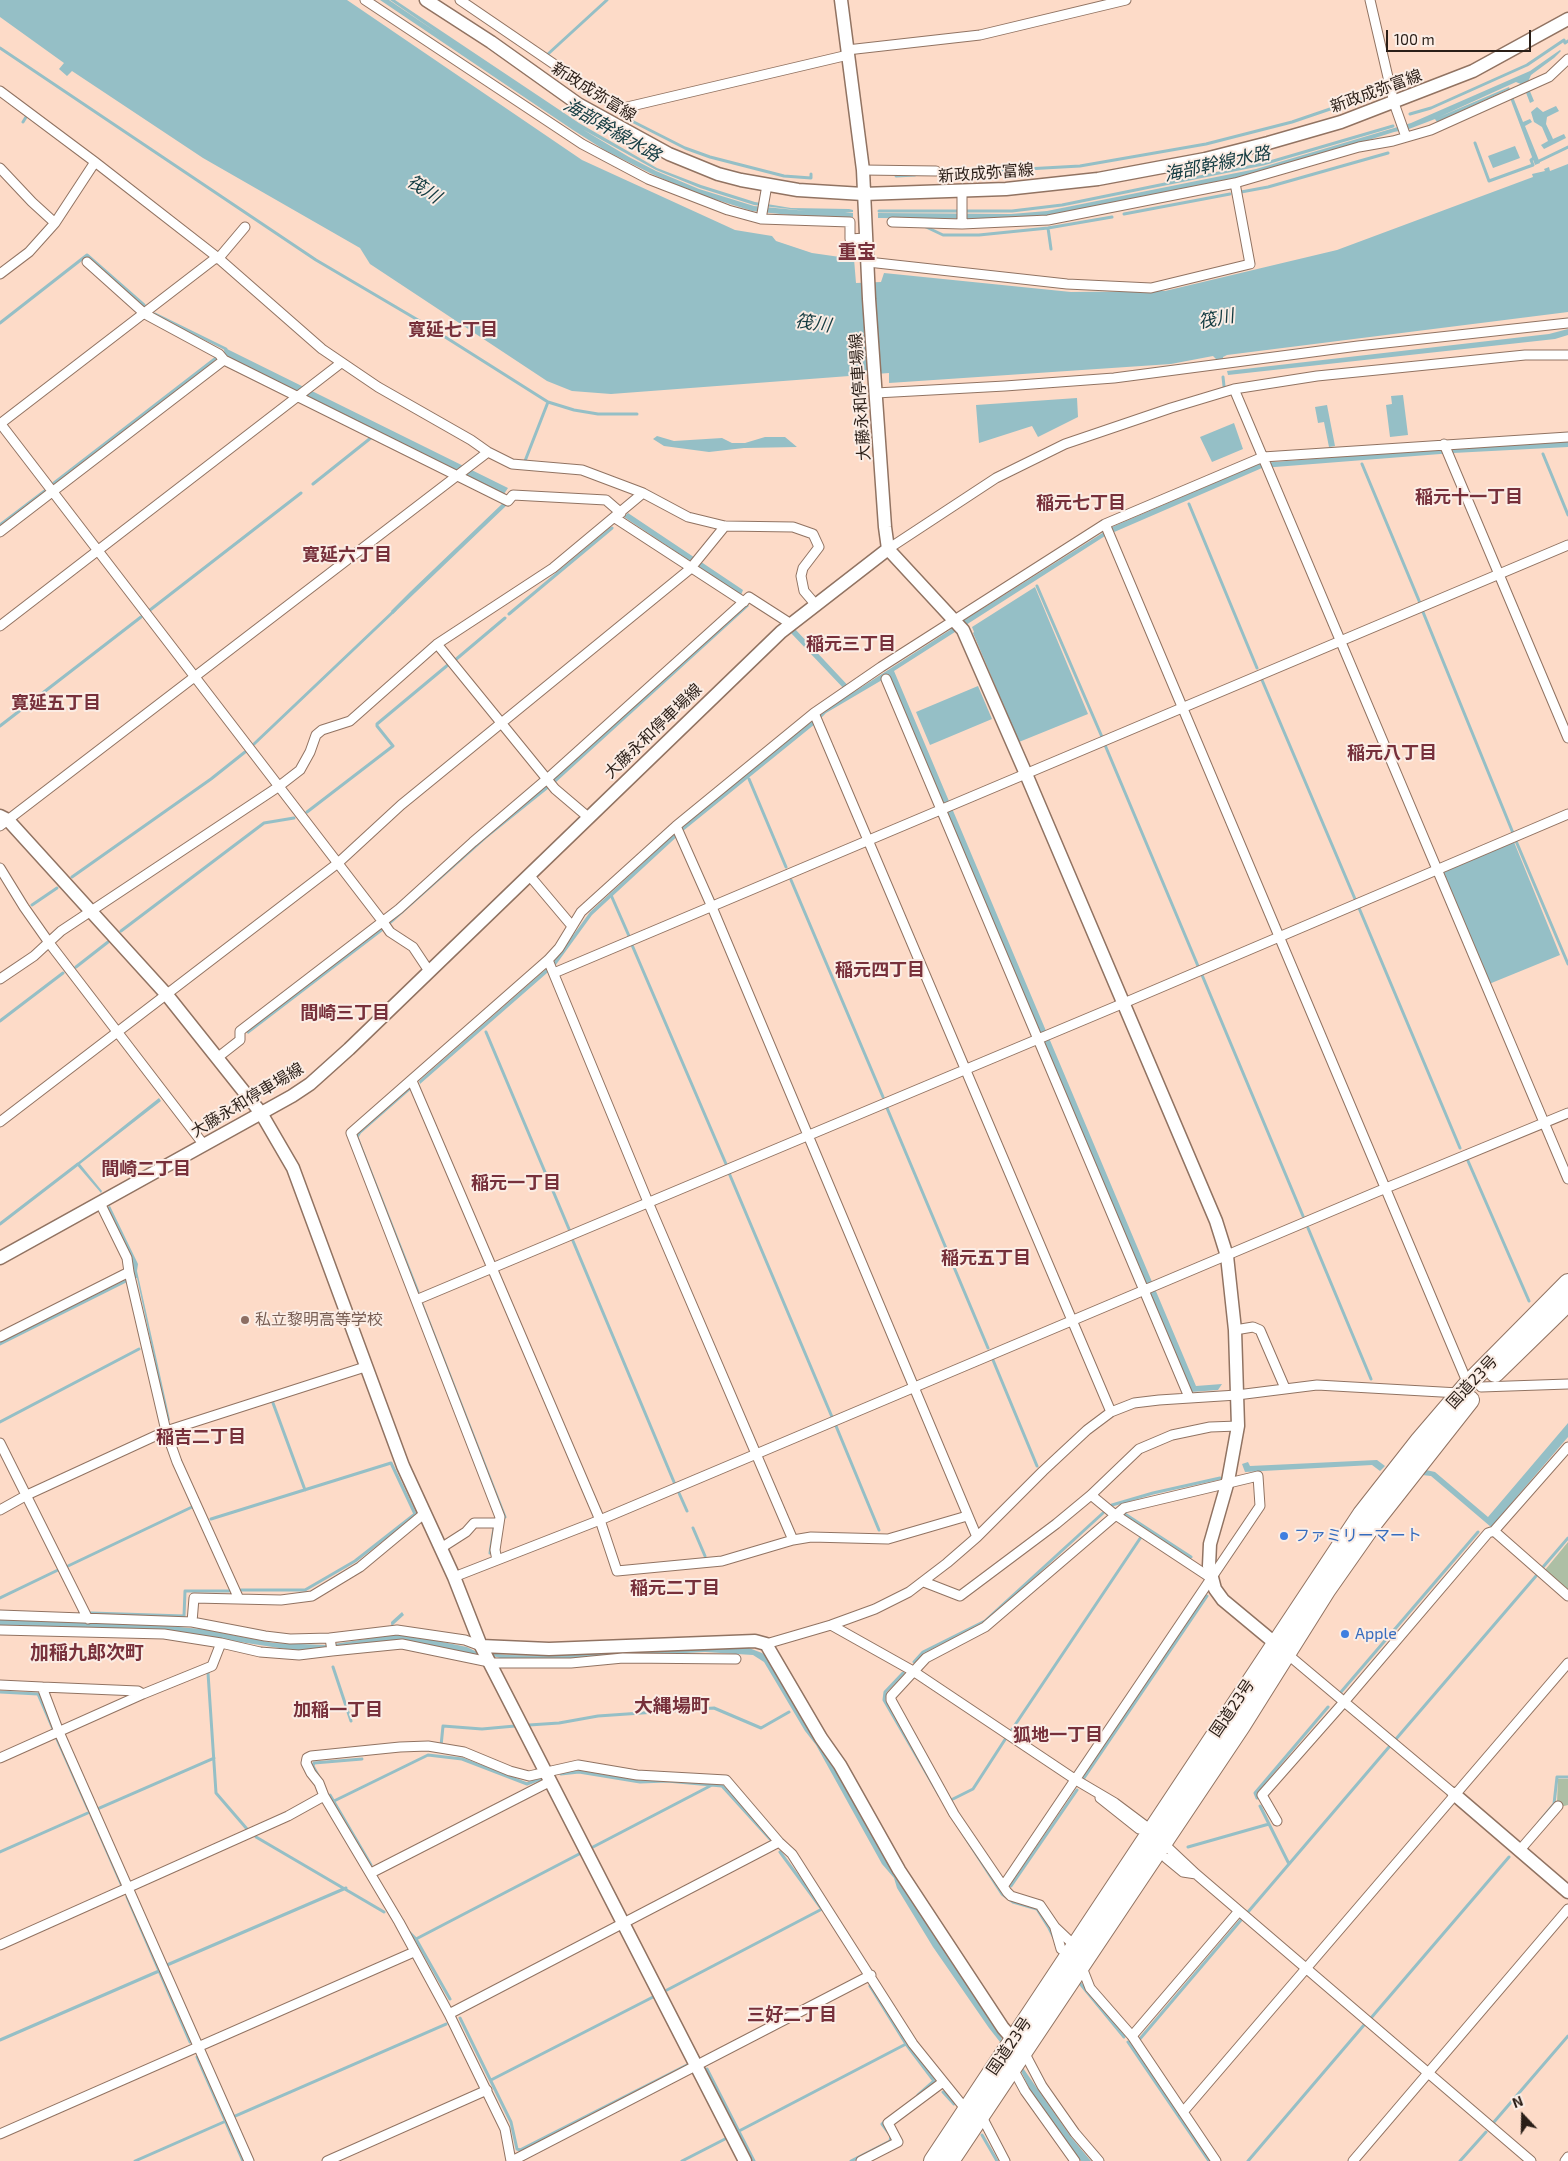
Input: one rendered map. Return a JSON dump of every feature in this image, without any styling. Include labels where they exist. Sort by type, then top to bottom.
[{"type":"highway","name":"国道23号","points":[[933,2161],[1012,2067],[1018,2045],[1080,1971],[1154,1840],[1280,1648],[1362,1514],[1470,1388],[1568,1284]]},
{"type":"highway","name":"国道23号","points":[[1470,1388],[1568,1302]]},
{"type":"highway","name":"国道23号","points":[[950,2161],[974,2113],[1018,2045],[1068,1948],[1154,1840]]},
{"type":"street","points":[[365,0],[582,144],[648,179],[728,210],[762,217],[850,222],[850,239],[866,238]]},
{"type":"street","name":"新政成弥富線","points":[[426,0],[491,42],[578,104],[648,144],[718,174],[766,190],[863,194],[962,192],[1098,180],[1205,159],[1341,122],[1394,103],[1473,71],[1568,19]]},
{"type":"street","points":[[460,0],[611,103],[623,108],[848,53],[980,35],[1126,0]]},
{"type":"street","name":"大藤永和停車場線","points":[[0,1258],[310,1084],[722,687],[791,624],[888,549],[876,393],[863,170],[841,0]]},
{"type":"street","points":[[1370,0],[1394,103],[1404,132]]},
{"type":"street","points":[[892,222],[962,223],[1048,220],[1235,183],[1404,132],[1431,130],[1549,77],[1568,59]]},
{"type":"street","points":[[0,91],[218,258],[322,349],[378,387],[471,440],[488,452],[512,464],[582,470],[643,493],[688,517],[725,526],[793,526],[813,534],[819,547],[803,568],[800,576],[804,592],[816,605]]},
{"type":"street","points":[[0,274],[29,252],[55,223],[95,162]]},
{"type":"street","points":[[0,168],[55,223]]},
{"type":"street","points":[[863,170],[936,171]]},
{"type":"street","points":[[868,262],[1067,284],[1151,288],[1250,264],[1235,183]]},
{"type":"street","points":[[762,217],[766,190]]},
{"type":"street","points":[[962,192],[962,223]]},
{"type":"street","points":[[244,227],[218,258],[0,424],[385,924],[413,947],[429,970]]},
{"type":"street","points":[[87,262],[145,314],[219,354],[224,360],[299,395],[508,501],[512,495],[606,500],[618,515],[695,564],[744,602]]},
{"type":"street","points":[[876,393],[1114,378],[1358,346],[1568,324]]},
{"type":"street","points":[[1568,355],[1525,356],[1317,376],[1234,389],[1066,444],[1034,458],[996,478],[888,549],[958,624],[1026,774],[1216,1221],[1227,1256],[1234,1330],[1238,1426],[1228,1481],[1210,1544],[1209,1566],[1215,1589],[1223,1600],[1568,1892]]},
{"type":"street","points":[[0,532],[224,360]]},
{"type":"street","points":[[0,626],[341,363]]},
{"type":"street","points":[[1234,389],[1568,1179]]},
{"type":"street","points":[[792,1540],[648,1202],[551,967],[559,948],[581,912],[677,830],[816,717],[842,693],[958,624],[1107,529],[1265,462],[1444,445],[1568,437]]},
{"type":"street","points":[[1444,445],[1568,738]]},
{"type":"street","points":[[488,452],[3,821],[91,910],[167,995],[261,1113],[293,1168],[403,1466],[441,1548],[482,1647],[745,2161]]},
{"type":"street","points":[[0,979],[50,944],[61,931],[91,910],[278,787],[300,770],[310,752],[316,735],[322,730],[350,721],[437,644],[553,568],[643,493]]},
{"type":"street","points":[[0,1122],[338,863],[401,805],[695,564],[725,526]]},
{"type":"street","points":[[1107,529],[1470,1388]]},
{"type":"street","points":[[497,1560],[495,1550],[500,1517],[351,1133],[551,967],[712,906],[869,841],[1568,545]]},
{"type":"street","points":[[217,1058],[240,1040],[240,1031],[385,924],[749,597],[791,624]]},
{"type":"street","points":[[437,644],[555,789],[588,817]]},
{"type":"street","points":[[886,679],[945,808],[1042,1037],[1189,1397]]},
{"type":"street","points":[[816,717],[1111,1412]]},
{"type":"street","points":[[416,1300],[1124,1003],[1568,814]]},
{"type":"street","points":[[677,830],[712,906],[912,1387],[977,1537]]},
{"type":"street","points":[[0,868],[50,944],[204,1145]]},
{"type":"street","points":[[529,874],[572,926]]},
{"type":"street","points":[[412,1081],[600,1520],[617,1571],[722,1561],[792,1540],[811,1538],[888,1538],[967,1516]]},
{"type":"street","points":[[454,1578],[600,1520],[912,1387],[1568,1113]]},
{"type":"street","points":[[100,1203],[126,1258],[166,1431],[177,1462],[239,1599]]},
{"type":"street","points":[[0,1337],[130,1277]]},
{"type":"street","points":[[1234,1330],[1253,1327],[1260,1330],[1285,1388]]},
{"type":"street","points":[[0,1510],[27,1495],[166,1431],[365,1367]]},
{"type":"street","points":[[0,1630],[164,1634],[260,1652],[300,1655],[331,1645],[394,1630],[465,1640],[482,1647],[549,1649],[755,1640],[766,1644],[831,1625],[875,1609],[909,1592],[924,1582],[977,1537],[1087,1430],[1111,1412],[1134,1403],[1189,1397],[1237,1395],[1317,1385],[1470,1388],[1568,1384]]},
{"type":"street","points":[[924,1582],[960,1596],[1056,1524],[1091,1495],[1125,1460],[1139,1449],[1172,1435],[1210,1427],[1238,1426]]},
{"type":"street","points":[[0,1443],[88,1618]]},
{"type":"street","points":[[1277,1822],[1262,1795],[1488,1533],[1494,1531],[1568,1447]]},
{"type":"street","points":[[1004,1885],[1260,1506],[1258,1476],[1228,1481],[1124,1508],[1114,1514],[985,1627],[926,1658],[891,1696],[891,1700],[954,1814],[1011,1896],[1040,1905],[1068,1948]]},
{"type":"street","points":[[1091,1495],[1114,1514],[1211,1578]]},
{"type":"street","points":[[192,1622],[194,1598],[281,1600],[312,1596],[360,1568],[425,1512]]},
{"type":"street","points":[[441,1548],[466,1532],[474,1523],[499,1523]]},
{"type":"street","points":[[1494,1531],[1568,1596]]},
{"type":"street","points":[[0,1615],[192,1622],[265,1636],[331,1645],[402,1644],[489,1662],[571,1663],[623,1658],[736,1659]]},
{"type":"street","points":[[831,1625],[914,1671],[1076,1780],[1115,1803],[1154,1840],[1183,1872],[1196,1874]]},
{"type":"street","points":[[0,1758],[143,1694],[212,1666],[220,1643]]},
{"type":"street","points":[[766,1644],[840,1765],[899,1870],[1003,2028],[1018,2045],[1042,2086],[1075,2133],[1099,2161]]},
{"type":"street","points":[[1183,2112],[1454,1794],[1568,1664]]},
{"type":"street","points":[[0,1685],[138,1691],[143,1694]]},
{"type":"street","points":[[42,1687],[59,1732],[249,2161]]},
{"type":"street","points":[[548,1776],[529,1776],[510,1771],[464,1752],[428,1746],[324,1754],[311,1756],[307,1758],[306,1763],[400,1922],[414,1952],[449,2014],[505,2129],[511,2161],[871,1975]]},
{"type":"street","points":[[371,1873],[548,1776],[578,1765],[637,1775],[726,1780],[779,1842],[792,1854],[871,1975],[913,2044],[943,2082],[974,2113],[1005,2161]]},
{"type":"street","points":[[0,1945],[288,1816],[324,1796]]},
{"type":"street","points":[[1518,1851],[1558,1806]]},
{"type":"street","points":[[1154,1840],[1531,2161]]},
{"type":"street","points":[[449,2014],[779,1842]]},
{"type":"street","points":[[1352,2161],[1568,1909]]},
{"type":"street","points":[[1132,2036],[1239,1911]]},
{"type":"street","points":[[1055,1927],[1068,1948]]},
{"type":"street","points":[[0,2134],[414,1952]]},
{"type":"street","points":[[1080,1971],[1090,1988],[1132,2036],[1216,2161]]},
{"type":"street","points":[[1080,1971],[1090,1988]]},
{"type":"street","points":[[1012,2067],[1025,2091],[1075,2161]]},
{"type":"street","points":[[861,2161],[898,2142],[888,2123],[943,2082]]},
{"type":"street","points":[[328,2161],[487,2090]]},
{"type":"street","points":[[1565,2161],[1568,2157]]},
{"type":"green space","points":[[1568,1542],[1568,1590],[1545,1570]]},
{"type":"green space","points":[[1558,1779],[1568,1779],[1568,1805],[1560,1807],[1557,1803]]},
{"type":"water","name":"筏川","points":[[0,0],[347,0],[582,160],[735,230],[772,236],[776,241],[812,253],[854,259],[856,283],[881,282],[884,273],[1071,292],[1165,291],[1337,250],[1533,177],[1532,174],[1545,171],[1544,169],[1549,167],[1550,171],[1568,164],[1568,312],[1227,355],[1223,357],[1223,360],[1217,360],[1213,356],[1171,364],[889,383],[889,373],[611,394],[572,391],[547,381],[370,264],[360,248],[203,158],[72,71],[67,76],[59,69],[64,63],[0,17]]},
{"type":"water","points":[[380,0],[389,0],[442,36],[390,0],[395,0],[579,123],[657,168],[701,185],[755,202],[791,208],[849,209],[853,210],[853,212],[845,212],[853,213],[853,217],[808,217],[752,211],[698,194],[654,175],[606,151]],"holes":[[[582,129],[656,170],[700,188],[754,205],[807,211],[754,206],[699,189],[656,171]]]},
{"type":"water","points":[[1560,50],[1554,58],[1531,75],[1527,84],[1534,101],[1530,103],[1523,85],[1516,82],[1439,117],[1509,87],[1523,122],[1530,119],[1532,122],[1525,126],[1540,163],[1535,165],[1507,90],[1437,122],[1435,119],[1409,129],[1270,171],[1048,216],[1009,219],[878,218],[878,213],[1011,214],[1047,211],[1256,169],[1411,123],[1530,71]]},
{"type":"water","points":[[1556,106],[1559,111],[1547,117],[1546,124],[1553,139],[1564,134],[1566,138],[1544,149],[1541,145],[1548,141],[1542,127],[1534,122],[1531,112],[1537,107],[1543,112]]},
{"type":"water","points":[[1515,146],[1520,158],[1493,168],[1488,156]]},
{"type":"water","points":[[1568,329],[1568,335],[1555,339],[1228,375],[1227,371],[1549,334]]},
{"type":"water","points":[[224,349],[508,488],[504,494],[225,355]]},
{"type":"water","points":[[1403,395],[1408,435],[1390,437],[1386,405],[1392,404],[1391,396]]},
{"type":"water","points":[[1077,398],[1078,417],[1038,437],[1032,426],[979,443],[976,405]]},
{"type":"water","points":[[1327,405],[1335,446],[1329,447],[1324,422],[1318,423],[1315,407]]},
{"type":"water","points":[[1234,423],[1243,449],[1212,462],[1200,437]]},
{"type":"water","points":[[657,436],[674,441],[722,438],[732,443],[745,443],[765,437],[785,437],[797,447],[744,448],[709,452],[664,446],[653,439]]},
{"type":"water","points":[[1568,441],[1568,447],[1453,453],[1262,468],[1105,536],[894,671],[1196,1386],[1222,1384],[1218,1390],[1191,1392],[882,680],[826,713],[683,831],[592,915],[555,966],[420,1084],[419,1081],[553,963],[590,912],[683,826],[812,721],[848,695],[791,633],[795,629],[854,692],[950,630],[953,625],[966,619],[1112,527],[1261,463]]},
{"type":"water","points":[[503,503],[507,505],[393,614],[391,611]]},
{"type":"water","points":[[628,513],[743,590],[741,595],[624,517]]},
{"type":"water","points":[[1035,587],[1088,714],[1019,742],[972,627]]},
{"type":"water","points":[[748,605],[555,783],[552,781],[744,606]]},
{"type":"water","points":[[978,686],[992,719],[930,745],[916,712]]},
{"type":"water","points":[[546,785],[549,788],[487,838],[384,930],[248,1034],[245,1030]]},
{"type":"water","points":[[1514,842],[1560,955],[1489,984],[1443,872]]},
{"type":"water","points":[[159,1098],[161,1101],[80,1164],[102,1191],[101,1193],[76,1164]]},
{"type":"water","points":[[110,1206],[138,1264],[137,1271],[170,1420],[168,1421],[137,1278],[134,1278],[106,1208]]},
{"type":"water","points":[[1568,1423],[1568,1437],[1491,1527],[1431,1476],[1422,1475],[1426,1470],[1435,1472],[1488,1517]]},
{"type":"water","points":[[1377,1460],[1385,1466],[1380,1471],[1372,1465],[1245,1472],[1242,1464],[1248,1462],[1250,1466]]},
{"type":"water","points":[[402,1612],[404,1615],[393,1625],[395,1635],[418,1637],[467,1647],[477,1652],[554,1656],[692,1648],[704,1650],[749,1648],[762,1653],[767,1657],[839,1774],[892,1870],[996,2026],[1002,2039],[1000,2042],[933,1947],[897,1888],[894,1878],[882,1864],[816,1745],[805,1731],[764,1662],[753,1655],[705,1652],[555,1660],[506,1660],[403,1640],[299,1651],[174,1632],[0,1627],[0,1619],[146,1624],[201,1629],[274,1643],[327,1645],[392,1635],[391,1622]]},
{"type":"water","points":[[1023,2068],[1071,2137],[1091,2161],[1081,2161],[1072,2150],[1029,2088],[1021,2071]]},
{"type":"waterway","points":[[548,54],[607,0]]},
{"type":"waterway","points":[[1410,114],[1431,108],[1527,65],[1564,40],[1565,43],[1568,41]]},
{"type":"waterway","points":[[0,48],[316,260],[423,323],[548,402],[574,410],[598,414],[637,414]]},
{"type":"waterway","points":[[936,174],[1080,166],[1206,144],[1292,122],[1377,93]]},
{"type":"waterway","name":"海部幹線水路","points":[[622,116],[685,148],[710,157],[784,176],[811,178],[811,174]]},
{"type":"waterway","points":[[23,122],[26,117]]},
{"type":"waterway","name":"海部幹線水路","points":[[879,211],[1012,211],[1062,205],[1263,164],[1393,126]]},
{"type":"waterway","points":[[1475,143],[1489,181],[1533,165],[1531,160],[1535,157]]},
{"type":"waterway","points":[[1537,162],[1568,147]]},
{"type":"waterway","points":[[1241,192],[1268,187],[1388,153]]},
{"type":"waterway","points":[[896,176],[915,175]]},
{"type":"waterway","points":[[1124,214],[1230,194]]},
{"type":"waterway","points":[[924,226],[943,235],[979,235],[1048,228],[1112,217]]},
{"type":"waterway","points":[[1048,228],[1051,249]]},
{"type":"waterway","points":[[0,323],[87,255],[144,305]]},
{"type":"waterway","points":[[155,314],[226,349],[226,353]]},
{"type":"waterway","points":[[54,483],[216,358]]},
{"type":"waterway","points":[[1223,377],[1224,386]]},
{"type":"waterway","points":[[525,461],[548,402]]},
{"type":"waterway","points":[[313,484],[372,437]]},
{"type":"waterway","points":[[1543,454],[1568,515]]},
{"type":"waterway","points":[[1362,464],[1420,603]]},
{"type":"waterway","points":[[0,525],[46,490]]},
{"type":"waterway","points":[[150,610],[301,493]]},
{"type":"waterway","points":[[1189,504],[1257,668]]},
{"type":"waterway","points":[[509,614],[612,528]]},
{"type":"waterway","points":[[1037,586],[1102,737]]},
{"type":"waterway","points":[[254,744],[395,610]]},
{"type":"waterway","points":[[1423,612],[1513,833]]},
{"type":"waterway","points":[[0,726],[141,617]]},
{"type":"waterway","points":[[454,661],[505,618]]},
{"type":"waterway","points":[[307,812],[393,746],[377,724],[449,664]]},
{"type":"waterway","points":[[1262,680],[1355,899]]},
{"type":"waterway","points":[[1105,745],[1198,966]]},
{"type":"waterway","points":[[72,877],[211,779],[245,752]]},
{"type":"waterway","points":[[749,779],[786,867]]},
{"type":"waterway","points":[[121,931],[264,823],[294,818]]},
{"type":"waterway","points":[[1516,841],[1568,964]]},
{"type":"waterway","points":[[791,880],[883,1097]]},
{"type":"waterway","points":[[32,905],[57,888]]},
{"type":"waterway","points":[[611,895],[629,936]]},
{"type":"waterway","points":[[1359,908],[1460,1148]]},
{"type":"waterway","points":[[76,967],[108,942]]},
{"type":"waterway","points":[[632,945],[726,1164]]},
{"type":"waterway","points":[[0,1021],[63,973]]},
{"type":"waterway","points":[[1202,975],[1303,1216]]},
{"type":"waterway","points":[[486,1032],[569,1229]]},
{"type":"waterway","points":[[409,1089],[360,1132],[357,1137],[418,1292]]},
{"type":"waterway","points":[[887,1108],[988,1348]]},
{"type":"waterway","points":[[1468,1161],[1529,1301]]},
{"type":"waterway","points":[[0,1224],[78,1164]]},
{"type":"waterway","points":[[729,1173],[832,1417]]},
{"type":"waterway","points":[[1308,1228],[1371,1379]]},
{"type":"waterway","points":[[573,1241],[674,1482]]},
{"type":"waterway","points":[[0,1344],[130,1279]]},
{"type":"waterway","points":[[422,1304],[505,1517]]},
{"type":"waterway","points":[[0,1422],[139,1349]]},
{"type":"waterway","points":[[993,1360],[1037,1466]]},
{"type":"waterway","points":[[273,1403],[305,1490]]},
{"type":"waterway","points":[[836,1426],[879,1530]]},
{"type":"waterway","points":[[211,1519],[391,1463],[415,1514],[355,1561],[305,1590],[241,1590]]},
{"type":"waterway","points":[[1112,1505],[1153,1493],[1220,1478]]},
{"type":"waterway","points":[[679,1493],[687,1511]]},
{"type":"waterway","points":[[68,1566],[192,1507]]},
{"type":"waterway","points":[[914,1662],[923,1652],[985,1621],[1103,1513]]},
{"type":"waterway","points":[[1125,1514],[1191,1557]]},
{"type":"waterway","points":[[490,1553],[494,1528]]},
{"type":"waterway","points":[[693,1528],[705,1556]]},
{"type":"waterway","points":[[1341,1692],[1478,1532]]},
{"type":"waterway","points":[[1011,1731],[1141,1537]]},
{"type":"waterway","points":[[1543,1567],[1568,1538]]},
{"type":"waterway","points":[[0,1598],[58,1570]]},
{"type":"waterway","points":[[1396,1739],[1536,1576]]},
{"type":"waterway","points":[[91,1613],[184,1616],[185,1591],[229,1591]]},
{"type":"waterway","points":[[1084,1778],[1207,1596]]},
{"type":"waterway","points":[[333,1667],[351,1721]]},
{"type":"waterway","points":[[208,1673],[216,1793],[247,1829]]},
{"type":"waterway","points":[[903,1673],[885,1692],[884,1700],[939,1795]]},
{"type":"waterway","points":[[0,1692],[38,1694],[53,1729]]},
{"type":"waterway","points":[[1257,1798],[1255,1793],[1328,1707]]},
{"type":"waterway","points":[[529,1725],[559,1723],[598,1716],[714,1708],[761,1728],[789,1712]]},
{"type":"waterway","points":[[441,1746],[443,1726],[482,1729],[515,1726]]},
{"type":"waterway","points":[[56,1737],[88,1809]]},
{"type":"waterway","points":[[953,1799],[973,1789],[1006,1738]]},
{"type":"waterway","points":[[1248,1912],[1389,1747]]},
{"type":"waterway","points":[[334,1801],[428,1755],[462,1759],[527,1784],[540,1779]]},
{"type":"waterway","points":[[97,1809],[214,1758]]},
{"type":"waterway","points":[[319,1777],[313,1766],[314,1763],[362,1759]]},
{"type":"waterway","points":[[561,1774],[579,1772],[640,1782],[667,1781],[722,1786],[770,1839]]},
{"type":"waterway","points":[[1539,1822],[1554,1804],[1557,1777],[1568,1777]]},
{"type":"waterway","points":[[593,1847],[712,1785]]},
{"type":"waterway","points":[[1011,1886],[1077,1790]]},
{"type":"waterway","points":[[330,1795],[371,1865]]},
{"type":"waterway","points":[[1260,1806],[1289,1864]]},
{"type":"waterway","points":[[0,1852],[90,1812]]},
{"type":"waterway","points":[[91,1815],[122,1886]]},
{"type":"waterway","points":[[1188,1847],[1269,1824]]},
{"type":"waterway","points":[[963,1834],[1002,1894],[1013,1902],[1037,1909],[1054,1938]]},
{"type":"waterway","points":[[256,1837],[384,1912]]},
{"type":"waterway","points":[[780,1852],[821,1908]]},
{"type":"waterway","points":[[416,1939],[581,1853]]},
{"type":"waterway","points":[[1371,2018],[1509,1857]]},
{"type":"waterway","points":[[167,1965],[346,1888]]},
{"type":"waterway","points":[[127,1897],[190,2042]]},
{"type":"waterway","points":[[667,1990],[822,1909]]},
{"type":"waterway","points":[[1139,2040],[1241,1920]]},
{"type":"waterway","points":[[408,1931],[416,1939],[450,1999]]},
{"type":"waterway","points":[[0,2040],[159,1971]]},
{"type":"waterway","points":[[1078,1981],[1124,2037]]},
{"type":"waterway","points":[[870,1986],[906,2044],[934,2081],[918,2095]]},
{"type":"waterway","points":[[491,2080],[653,1997]]},
{"type":"waterway","points":[[460,2018],[511,2122],[517,2149],[520,2150],[687,2065]]},
{"type":"waterway","points":[[235,2116],[446,2024]]},
{"type":"waterway","points":[[1248,2161],[1364,2025]]},
{"type":"waterway","points":[[1494,2122],[1568,2036]]},
{"type":"waterway","points":[[1128,2042],[1209,2161]]},
{"type":"waterway","points":[[739,2131],[906,2044]]},
{"type":"waterway","points":[[197,2057],[243,2161]]},
{"type":"waterway","points":[[707,2069],[754,2161]]},
{"type":"waterway","points":[[943,2092],[954,2104]]},
{"type":"waterway","points":[[851,2161],[890,2141],[891,2136],[882,2124],[887,2119]]},
{"type":"waterway","points":[[135,2161],[226,2121]]},
{"type":"waterway","points":[[1460,2161],[1486,2132]]},
{"type":"waterway","points":[[982,2135],[997,2161]]},
{"type":"waterway","points":[[682,2161],[725,2139]]},
{"type":"place","name":"私立黎明高等学校","points":[[245,1320]]},
{"type":"place","name":"ファミリーマート","points":[[1284,1536]]},
{"type":"place","name":"Apple","points":[[1345,1634]]},
{"type":"district","name":"重宝","points":[[857,252]]},
{"type":"district","name":"寛延七丁目","points":[[453,330]]},
{"type":"district","name":"稲元十一丁目","points":[[1469,497]]},
{"type":"district","name":"稲元七丁目","points":[[1081,503]]},
{"type":"district","name":"寛延六丁目","points":[[347,555]]},
{"type":"district","name":"稲元三丁目","points":[[851,644]]},
{"type":"district","name":"寛延五丁目","points":[[56,703]]},
{"type":"district","name":"稲元八丁目","points":[[1392,753]]},
{"type":"district","name":"稲元四丁目","points":[[880,970]]},
{"type":"district","name":"間崎三丁目","points":[[345,1013]]},
{"type":"district","name":"間崎二丁目","points":[[146,1169]]},
{"type":"district","name":"稲元一丁目","points":[[516,1183]]},
{"type":"district","name":"稲元五丁目","points":[[986,1258]]},
{"type":"district","name":"稲吉二丁目","points":[[201,1437]]},
{"type":"district","name":"稲元二丁目","points":[[675,1588]]},
{"type":"district","name":"加稲九郎次町","points":[[87,1653]]},
{"type":"district","name":"大縄場町","points":[[672,1706]]},
{"type":"district","name":"加稲一丁目","points":[[338,1710]]},
{"type":"district","name":"狐地一丁目","points":[[1058,1735]]},
{"type":"district","name":"三好二丁目","points":[[792,2015]]}]
